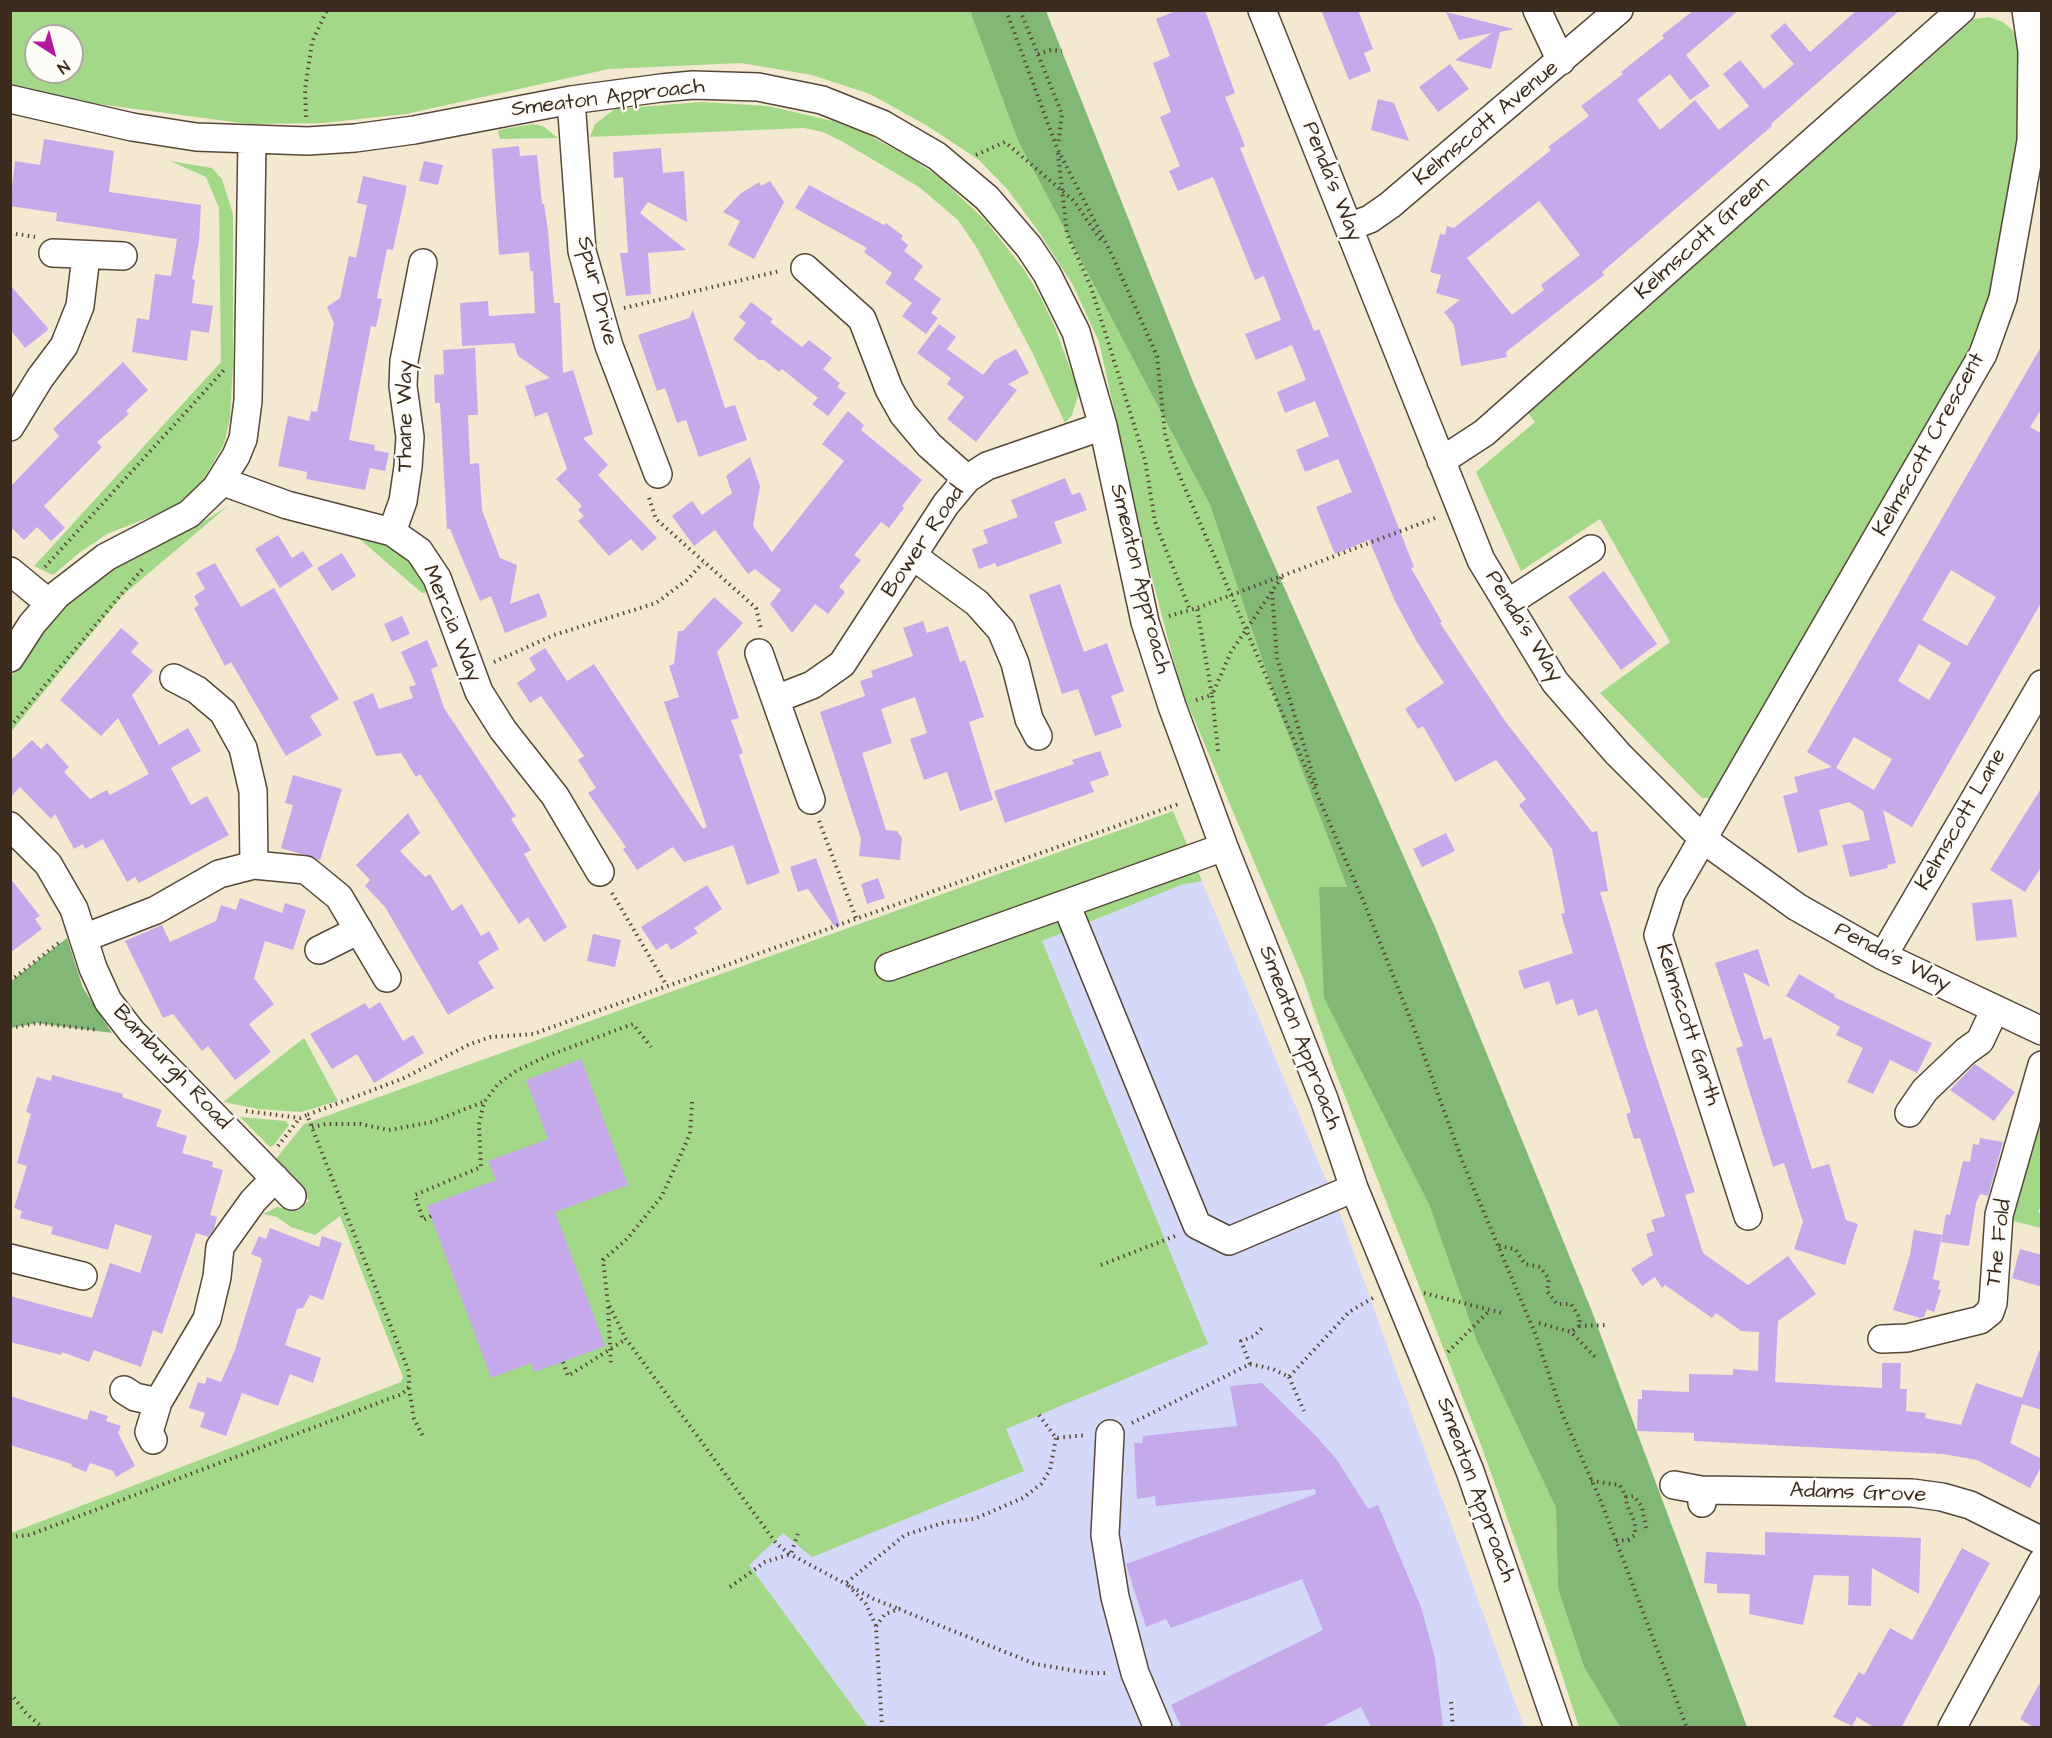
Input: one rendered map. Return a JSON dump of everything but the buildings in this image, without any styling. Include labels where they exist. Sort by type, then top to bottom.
[{"type":"street","name":"Penda's Way","points":[[1262,10],[1481,560],[1555,682],[1618,754],[1704,840],[1797,907],[1883,957],[2042,1031]]},
{"type":"street","points":[[1537,10],[1561,62]]},
{"type":"street","name":"Kelmscott Avenue","points":[[1349,227],[1370,219],[1390,205],[1561,62],[1619,10]]},
{"type":"street","name":"Kelmscott Green","points":[[1441,461],[1484,433],[1961,10]]},
{"type":"street","name":"Kelmscott Crescent","points":[[1704,840],[1983,354],[2003,298],[2031,141],[2032,51],[2026,10]]},
{"type":"street","name":"Smeaton Approach","points":[[10,99],[132,127],[195,137],[252,141],[308,141],[355,138],[414,130],[571,100],[693,85],[747,87],[822,100],[882,124],[910,139],[957,172],[1009,221],[1047,274],[1076,332],[1103,426],[1145,622],[1224,847],[1324,1099],[1354,1188],[1470,1471],[1558,1728]]},
{"type":"street","name":"Spur Drive","points":[[571,100],[582,251],[609,346],[658,474]]},
{"type":"street","points":[[10,658],[49,603],[89,568],[189,513],[203,502],[222,481],[236,456],[246,420],[252,141]]},
{"type":"street","points":[[53,253],[123,256]]},
{"type":"street","points":[[10,427],[39,378],[64,346],[80,306],[86,256]]},
{"type":"street","name":"Thane Way","points":[[392,532],[403,501],[408,467],[410,437],[403,386],[404,361],[423,263]]},
{"type":"street","points":[[805,268],[862,319],[890,389],[903,414],[929,445],[967,479]]},
{"type":"street","name":"Bower Road","points":[[776,699],[812,686],[842,664],[945,504],[967,479],[987,466],[1103,426]]},
{"type":"street","name":"Mercia Way","points":[[222,481],[287,505],[392,532],[418,551],[437,578],[479,692],[503,730],[555,796],[600,872]]},
{"type":"street","points":[[1508,603],[1591,549]]},
{"type":"street","points":[[913,556],[977,603],[1001,630],[1015,663],[1022,700],[1038,736]]},
{"type":"street","points":[[19,579],[49,603]]},
{"type":"street","points":[[759,653],[811,800]]},
{"type":"street","points":[[174,678],[197,690],[222,712],[243,748],[253,791],[254,865]]},
{"type":"street","name":"Kelmscott Lane","points":[[1883,957],[2042,684]]},
{"type":"street","name":"Bamburgh Road","points":[[10,826],[48,864],[75,909],[93,968],[108,1001],[132,1032],[277,1180]]},
{"type":"street","name":"Kelmscott Garth","points":[[1704,840],[1671,894],[1658,935],[1748,1216]]},
{"type":"street","points":[[889,967],[1224,847]]},
{"type":"street","points":[[82,933],[156,910],[219,874],[254,865],[306,870],[339,897],[387,978]]},
{"type":"street","points":[[1065,904],[1197,1225],[1229,1241],[1354,1188]]},
{"type":"street","points":[[319,951],[359,930]]},
{"type":"street","points":[[1909,1113],[1925,1090],[1980,1041],[1995,1010]]},
{"type":"street","name":"The Fold","points":[[1882,1338],[1907,1338],[1980,1320],[1989,1312],[1993,1303],[2000,1215],[2042,1065]]},
{"type":"street","points":[[153,1440],[149,1432],[158,1402],[207,1319],[217,1277],[220,1247],[253,1201],[277,1180]]},
{"type":"street","points":[[10,1258],[83,1276]]},
{"type":"street","points":[[124,1390],[135,1397],[158,1402]]},
{"type":"street","points":[[1110,1434],[1105,1535],[1115,1597],[1135,1673],[1158,1728]]},
{"type":"street","name":"Adams Grove","points":[[1674,1485],[1702,1497],[1912,1493],[1942,1497],[1970,1505],[2042,1541]]},
{"type":"street","points":[[1952,1728],[2042,1562]]},
{"type":"path","points":[[308,141],[305,90],[310,54],[312,42],[327,10]]},
{"type":"path","points":[[1006,10],[1057,148],[1112,255],[1157,356],[1164,434],[1172,458],[1245,631],[1321,801],[1414,1028],[1463,1163],[1535,1333],[1562,1413],[1616,1541],[1687,1728]]},
{"type":"path","points":[[1020,10],[1062,114],[1057,148]]},
{"type":"path","points":[[1038,54],[1051,50],[1062,51]]},
{"type":"path","points":[[957,172],[976,155],[1005,142],[1074,201],[1112,255]]},
{"type":"path","points":[[600,313],[773,272],[805,268]]},
{"type":"path","points":[[19,579],[249,343]]},
{"type":"path","points":[[658,474],[649,497],[656,519],[756,608],[763,638],[759,653]]},
{"type":"path","points":[[1162,617],[1197,608],[1460,508]]},
{"type":"path","points":[[10,727],[152,558]]},
{"type":"path","points":[[472,673],[554,634],[656,603],[687,580],[703,563]]},
{"type":"path","points":[[1212,695],[1231,652],[1283,574]]},
{"type":"path","points":[[1272,591],[1277,658],[1321,801]]},
{"type":"path","points":[[1197,608],[1212,695],[1219,758]]},
{"type":"path","points":[[1187,702],[1212,695]]},
{"type":"path","points":[[206,1108],[300,1118],[402,1079],[470,1044],[492,1037],[533,1034],[1205,795]]},
{"type":"path","points":[[811,800],[856,918]]},
{"type":"path","points":[[600,872],[667,986]]},
{"type":"path","points":[[10,981],[82,933]]},
{"type":"path","points":[[10,1028],[37,1023],[112,1033],[132,1032]]},
{"type":"path","points":[[431,1216],[423,1220],[415,1195],[480,1167],[479,1124],[484,1102],[498,1084],[516,1071],[633,1024],[651,1047]]},
{"type":"path","points":[[312,1127],[326,1124],[360,1124],[388,1130],[432,1122],[484,1102]]},
{"type":"path","points":[[611,1364],[603,1260],[627,1239],[662,1196],[690,1134],[692,1102]]},
{"type":"path","points":[[307,1115],[409,1372],[414,1419],[423,1436]]},
{"type":"path","points":[[277,1180],[300,1118]]},
{"type":"path","points":[[1101,1265],[1136,1254],[1197,1225]]},
{"type":"path","points":[[1499,1246],[1515,1249],[1525,1264],[1540,1267],[1549,1280],[1547,1291],[1557,1304],[1572,1304],[1580,1318],[1579,1326]]},
{"type":"path","points":[[1289,1377],[1349,1312],[1393,1286],[1502,1313]]},
{"type":"path","points":[[608,1303],[626,1339],[776,1543],[791,1554],[846,1582],[873,1599],[1035,1664],[1089,1673],[1135,1673]]},
{"type":"path","points":[[1430,1370],[1489,1310]]},
{"type":"path","points":[[1539,1323],[1571,1332],[1596,1358]]},
{"type":"path","points":[[1571,1332],[1579,1326],[1608,1325]]},
{"type":"path","points":[[1250,1364],[1241,1341],[1254,1336],[1262,1328]]},
{"type":"path","points":[[563,1362],[568,1376],[626,1339]]},
{"type":"path","points":[[1056,1438],[1110,1434],[1250,1364],[1273,1369],[1289,1377],[1294,1383],[1304,1412]]},
{"type":"path","points":[[10,1537],[28,1535],[402,1394],[409,1387]]},
{"type":"path","points":[[846,1582],[905,1535],[946,1522],[974,1519],[1023,1498],[1041,1484],[1050,1470],[1056,1438],[1039,1415]]},
{"type":"path","points":[[1591,1480],[1620,1485],[1626,1497],[1635,1523],[1635,1535],[1628,1540],[1616,1541]]},
{"type":"path","points":[[1626,1497],[1634,1496],[1642,1507],[1647,1532]]},
{"type":"path","points":[[791,1554],[799,1530]]},
{"type":"path","points":[[730,1587],[765,1562],[791,1554]]},
{"type":"path","points":[[846,1582],[866,1604],[876,1626],[882,1728]]},
{"type":"path","points":[[876,1626],[885,1614],[899,1609]]},
{"type":"path","points":[[10,1693],[26,1713],[43,1728]]},
{"type":"path","points":[[1451,1702],[1454,1728]]},
{"type":"shaded area","points":[[1202,881],[1339,1211],[1524,1727],[868,1727],[749,1565],[782,1121],[817,1108],[1042,941],[1181,885]]},
{"type":"green space","points":[[10,11],[970,11],[1018,141],[1210,505],[1281,716],[1347,887],[1320,887],[1476,1339],[1556,1508],[1558,1589],[1584,1667],[1620,1727],[1579,1727],[1480,1442],[1332,1063],[1303,978],[1181,688],[1148,563],[1099,342],[1073,285],[1039,232],[1008,190],[979,160],[926,125],[870,94],[812,75],[741,63],[609,69],[406,114],[323,123],[249,124],[98,104],[11,85]]},
{"type":"green space","points":[[970,11],[1046,11],[1193,382],[1435,927],[1591,1309],[1747,1727],[1620,1727],[1584,1667],[1558,1589],[1556,1508],[1476,1339],[1429,1204],[1324,998],[1319,887],[1347,887],[1281,716],[1210,505],[1018,141]]},
{"type":"green space","points":[[1989,17],[2003,22],[2018,36],[2020,48],[2019,141],[1994,293],[1969,357],[1712,798],[1702,798],[1600,693],[1670,642],[1600,519],[1521,571],[1476,472],[1535,422],[1528,413],[1974,19]]},
{"type":"green space","points":[[701,102],[768,106],[833,121],[865,133],[914,160],[940,178],[986,221],[1025,271],[1041,298],[1055,327],[1076,385],[1078,396],[1072,415],[1065,423],[1032,352],[977,248],[958,220],[919,187],[843,142],[823,132],[804,128],[590,137],[595,124],[615,109]]},
{"type":"green space","points":[[533,124],[543,126],[558,138],[500,139],[498,130]]},
{"type":"green space","points":[[170,161],[212,168],[222,179],[233,214],[233,364],[230,418],[224,444],[202,482],[175,507],[107,534],[53,575],[34,566],[221,362],[219,208],[206,177]]},
{"type":"green space","points":[[228,506],[123,595],[11,732],[11,677],[53,612],[101,572],[201,523]]},
{"type":"green space","points":[[355,535],[382,541],[408,558],[419,570],[429,592],[422,593]]},
{"type":"green space","points":[[1173,811],[1202,881],[1181,885],[1042,941],[1208,1344],[1006,1429],[1024,1471],[812,1557],[783,1533],[749,1565],[868,1727],[11,1728],[11,1533],[401,1382],[403,1377],[340,1216],[315,1235],[291,1227],[277,1217],[263,1214],[277,1207],[298,1211],[309,1200],[275,1160],[304,1124]]},
{"type":"green space","points":[[67,938],[83,988],[112,1033],[37,1023],[11,1028],[11,981]]},
{"type":"green space","points":[[304,1038],[338,1101],[301,1112],[258,1109],[223,1102]]},
{"type":"green space","points":[[2041,1090],[2042,1203],[2038,1212],[2041,1214],[2041,1228],[2005,1219]]},
{"type":"green space","points":[[240,1117],[286,1121],[289,1125],[270,1147]]}]
